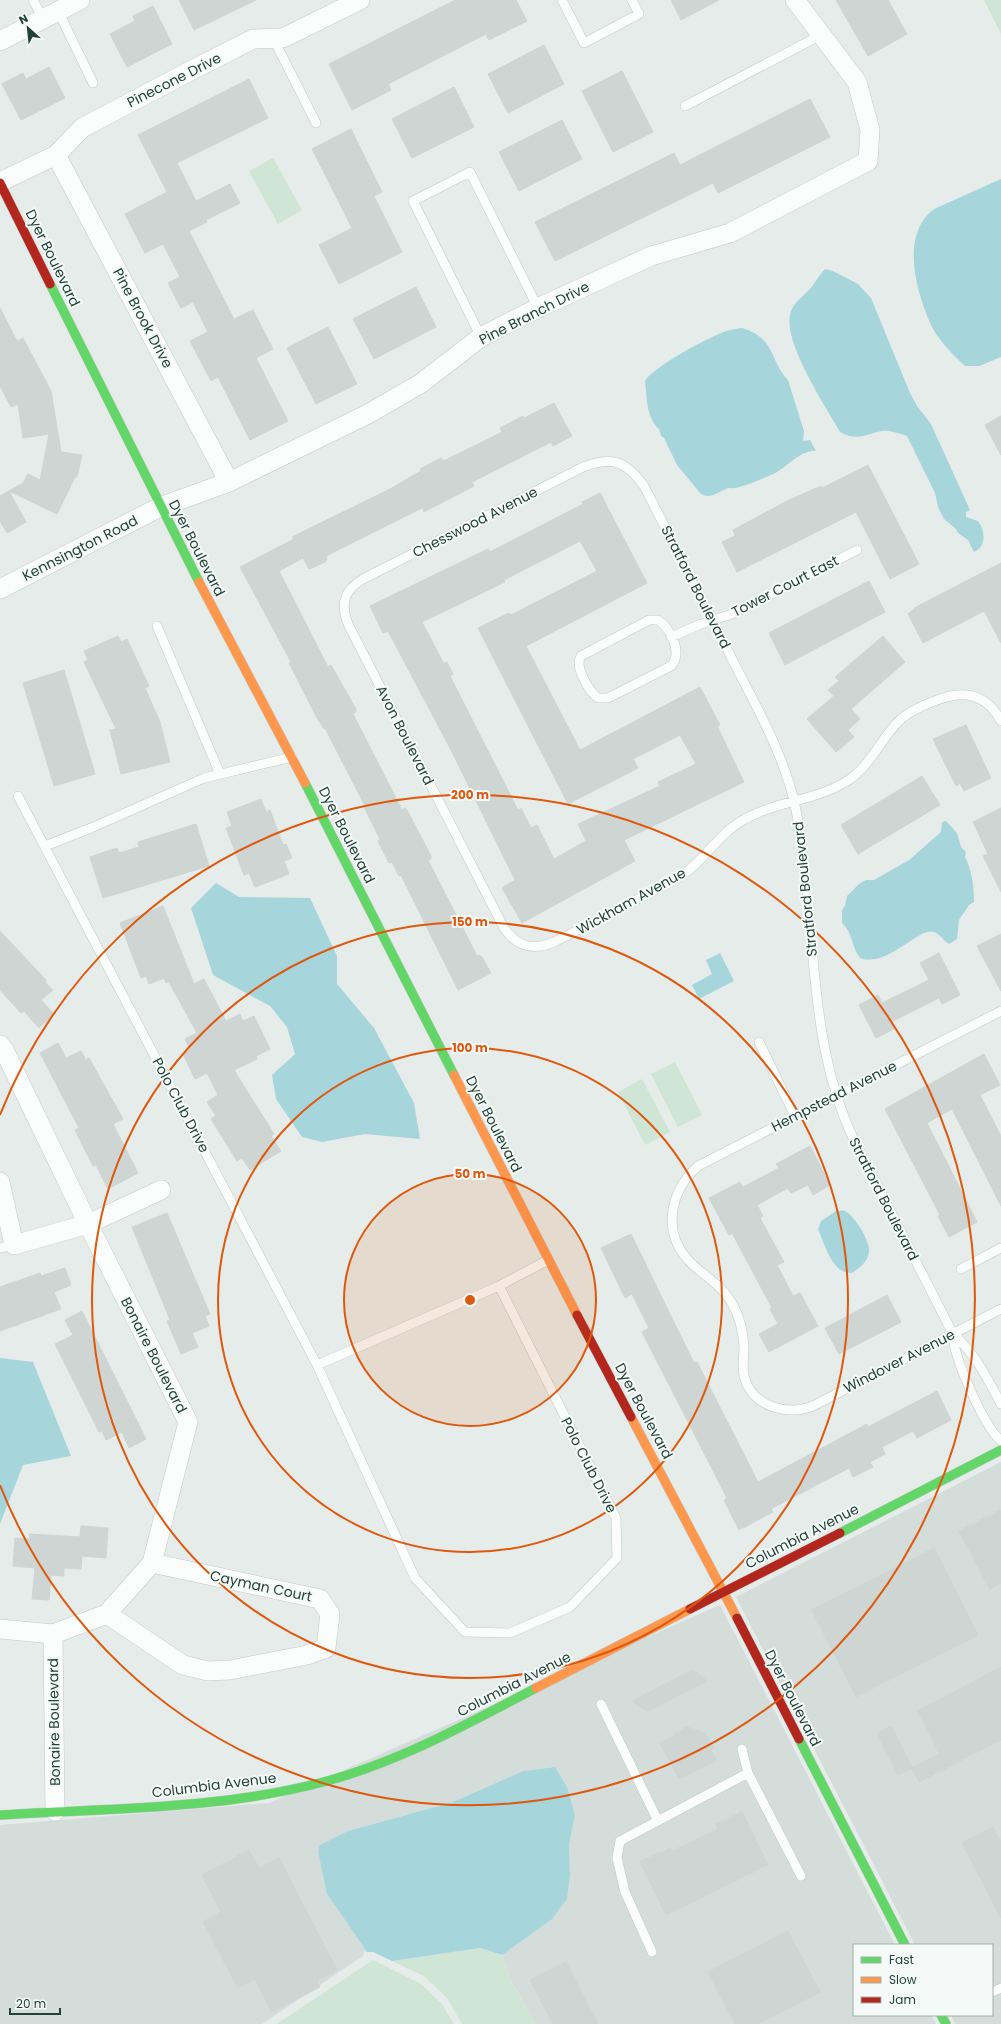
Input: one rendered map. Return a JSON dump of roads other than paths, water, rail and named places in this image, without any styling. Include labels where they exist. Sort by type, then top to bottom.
[{"type":"main road","name":"Dyer Boulevard","points":[[0,183],[160,507],[292,757],[548,1260],[723,1592],[904,1944]]},
{"type":"main road","name":"Columbia Avenue","points":[[0,1815],[172,1805],[228,1800],[308,1786],[352,1772],[431,1741],[1001,1450]]},
{"type":"street","points":[[0,41],[80,0]]},
{"type":"street","name":"Pinecone Drive","points":[[0,183],[56,155],[82,128],[89,124],[253,40],[282,38],[360,0]]},
{"type":"street","points":[[795,0],[821,35]]},
{"type":"street","name":"Pine Branch Drive","points":[[160,507],[230,482],[368,414],[414,388],[481,337],[538,308],[651,256],[730,234],[868,161],[870,130],[857,82],[821,35]]},
{"type":"street","name":"Pine Brook Drive","points":[[56,155],[230,482]]},
{"type":"street","name":"Kennsington Road","points":[[0,589],[160,507]]},
{"type":"street","name":"Bonaire Boulevard","points":[[0,1045],[10,1062],[88,1224],[188,1422],[152,1563],[107,1614],[53,1634],[0,1629]]},
{"type":"street","points":[[0,1182],[7,1246],[88,1224],[161,1190]]},
{"type":"street","name":"Cayman Court","points":[[107,1614],[183,1665],[208,1671],[230,1670],[307,1655],[326,1648],[330,1614],[320,1599],[152,1563]]},
{"type":"street","name":"Bonaire Boulevard","points":[[53,1634],[55,1811]]},
{"type":"lane","points":[[33,0],[50,15],[92,83]]},
{"type":"lane","points":[[562,0],[584,42],[639,14],[632,0]]},
{"type":"lane","points":[[685,106],[821,35]]},
{"type":"lane","points":[[273,38],[316,123]]},
{"type":"lane","points":[[481,337],[413,201],[470,172],[538,308]]},
{"type":"lane","name":"Chesswood Avenue","points":[[343,600],[354,584],[526,496],[584,467],[596,463],[617,461]]},
{"type":"lane","name":"Stratford Boulevard","points":[[617,461],[628,468],[644,486],[770,735],[794,800],[803,853],[819,1020],[827,1063],[836,1095],[852,1135],[953,1334],[966,1346],[978,1362],[1001,1404]]},
{"type":"lane","name":"Tower Court East","points":[[670,637],[701,624],[732,614],[857,550]]},
{"type":"lane","name":"Avon Boulevard","points":[[343,600],[345,618],[504,928],[513,939],[526,947]]},
{"type":"lane","points":[[649,620],[658,620],[662,622],[670,637],[677,653],[675,662],[671,666],[608,698],[598,698],[595,696],[580,669],[579,660],[585,653],[649,620]]},
{"type":"lane","points":[[157,626],[220,774]]},
{"type":"lane","name":"Wickham Avenue","points":[[526,947],[545,946],[554,942],[673,881],[695,865],[726,832],[737,823],[762,811],[794,800],[823,794],[848,781],[871,759],[900,720],[924,705],[943,698],[964,695],[983,699],[996,710],[1001,721]]},
{"type":"lane","points":[[45,846],[91,828],[204,778],[292,757]]},
{"type":"lane","name":"Polo Club Drive","points":[[18,796],[317,1365],[415,1578],[465,1632],[510,1633],[570,1607],[617,1558],[616,1518],[499,1286]]},
{"type":"lane","name":"Hempstead Avenue","points":[[796,1411],[779,1410],[770,1406],[755,1395],[749,1386],[743,1369],[743,1334],[737,1313],[722,1288],[689,1261],[675,1237],[672,1210],[676,1194],[684,1180],[698,1166],[1001,1011]]},
{"type":"lane","points":[[759,1042],[795,1116]]},
{"type":"lane","points":[[961,1269],[1000,1251]]},
{"type":"lane","points":[[317,1365],[499,1286],[548,1260]]},
{"type":"lane","name":"Windover Avenue","points":[[796,1411],[813,1406],[1001,1309]]},
{"type":"lane","name":"Stratford Boulevard","points":[[953,1334],[955,1353],[961,1370],[991,1430],[1001,1441]]},
{"type":"lane","points":[[601,1704],[658,1821]]},
{"type":"lane","points":[[742,1749],[748,1773],[801,1876]]},
{"type":"lane","points":[[652,1952],[625,1892],[617,1858],[620,1841],[748,1773]]},
{"type":"lane","points":[[934,2024],[945,2018]]},
{"type":"water","points":[[1001,179],[1001,357],[979,366],[965,366],[941,340],[930,323],[916,279],[914,248],[917,233],[923,220],[934,209]]},
{"type":"water","points":[[825,269],[833,271],[858,284],[871,298],[910,393],[917,406],[931,424],[970,510],[966,512],[966,517],[978,521],[982,529],[984,538],[978,550],[974,552],[968,540],[958,533],[956,529],[944,519],[938,507],[935,493],[907,436],[896,432],[883,431],[854,437],[840,432],[816,392],[799,358],[793,342],[790,327],[790,315],[795,304],[810,289]]},
{"type":"water","points":[[742,328],[753,332],[761,338],[771,350],[778,365],[788,380],[804,431],[803,441],[810,440],[816,451],[806,452],[769,476],[739,487],[727,488],[716,494],[708,496],[701,494],[677,465],[664,438],[661,436],[659,429],[649,413],[645,381],[659,368],[698,344],[730,330]]},
{"type":"water","points":[[946,821],[957,833],[961,847],[966,852],[965,857],[971,873],[974,890],[974,902],[969,905],[959,920],[957,939],[949,944],[936,933],[928,932],[920,935],[892,953],[871,960],[860,958],[846,927],[842,923],[842,910],[845,906],[847,896],[859,884],[866,880],[874,880],[909,860],[941,832],[942,822]]},
{"type":"water","points":[[216,883],[239,897],[310,898],[337,956],[337,984],[374,1028],[414,1103],[420,1139],[365,1134],[322,1142],[302,1137],[276,1099],[272,1075],[295,1054],[287,1027],[270,1006],[213,975],[191,908]]},
{"type":"water","points":[[720,953],[734,981],[699,999],[692,985],[712,974],[706,960]]},
{"type":"water","points":[[836,1211],[845,1211],[853,1218],[865,1236],[869,1248],[868,1256],[865,1262],[852,1273],[839,1269],[834,1264],[818,1229],[821,1221]]},
{"type":"water","points":[[0,1358],[33,1362],[71,1456],[23,1465],[0,1524]]},
{"type":"water","points":[[555,1767],[567,1787],[575,1815],[569,1845],[570,1875],[567,1899],[552,1919],[502,1955],[480,1948],[392,1961],[373,1952],[367,1952],[327,1894],[318,1851],[320,1845],[348,1831],[453,1802],[523,1771]]}]
